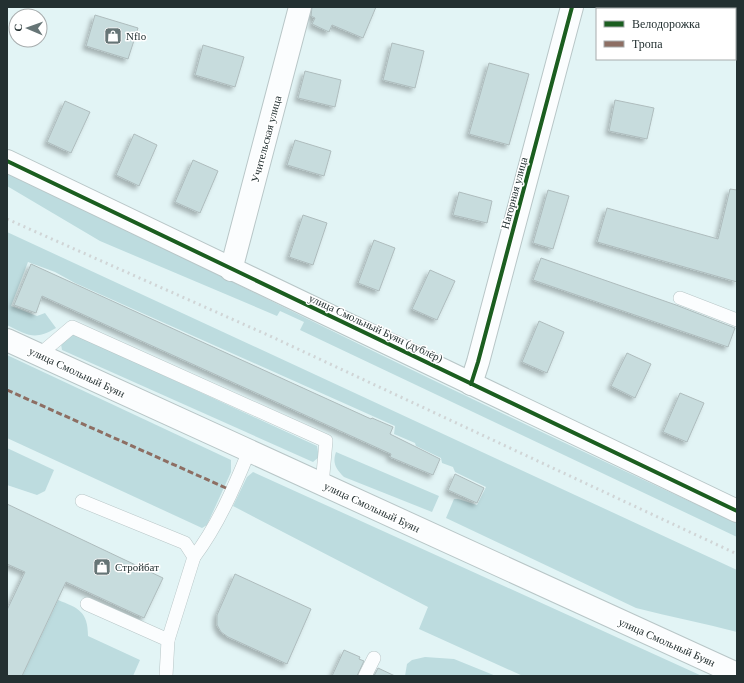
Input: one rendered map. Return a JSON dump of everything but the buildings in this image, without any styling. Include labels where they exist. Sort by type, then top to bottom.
[{"type":"street","name":"Учительская улица","points":[[231,270],[300,7]]},
{"type":"street","name":"Нагорная улица","points":[[471,384],[572,7]]},
{"type":"street","name":"улица Смольный Буян (дублёр)","points":[[7,161],[231,270],[471,384],[736,507]]},
{"type":"street","name":"улица Смольный Буян","points":[[7,340],[737,674]]},
{"type":"lane","points":[[680,298],[737,320]]},
{"type":"lane","points":[[39,355],[72,327],[326,441],[322,485]]},
{"type":"lane","points":[[166,676],[168,640],[194,557],[208,537],[232,491],[249,451]]},
{"type":"lane","points":[[82,501],[185,543],[194,557]]},
{"type":"lane","points":[[87,604],[168,640]]},
{"type":"lane","points":[[365,676],[374,658]]},
{"type":"shaded area","points":[[7,169],[370,350],[553,438],[737,523],[737,537],[300,330],[304,322],[280,311],[277,316],[100,241],[7,186]]},
{"type":"shaded area","points":[[7,232],[737,570],[737,632],[636,608],[446,518],[454,499],[477,505],[486,487],[455,472],[453,467],[442,463],[441,458],[416,446],[415,443],[394,434],[395,426],[75,283],[55,272],[28,262],[11,306],[37,316],[45,313],[56,328],[42,334],[31,335],[20,332],[7,325]]},
{"type":"shaded area","points":[[74,334],[317,446],[319,457],[313,462],[62,350],[61,344]]},
{"type":"shaded area","points":[[7,355],[231,460],[231,472],[207,525],[202,528],[7,438]]},
{"type":"shaded area","points":[[7,448],[54,470],[45,491],[37,495],[7,485]]},
{"type":"shaded area","points":[[336,452],[439,496],[432,512],[344,477],[335,463],[334,459]]},
{"type":"shaded area","points":[[253,472],[702,676],[523,676],[419,629],[428,607],[233,506],[247,477]]},
{"type":"shaded area","points":[[58,600],[76,608],[84,616],[88,628],[88,636],[140,660],[133,676],[22,676]]},
{"type":"shaded area","points":[[425,657],[454,659],[496,676],[405,676],[407,664],[412,660]]},
{"type":"railway","points":[[7,219],[270,336],[737,554]]},
{"type":"marked path","points":[[7,390],[226,488]]},
{"type":"cycle path","points":[[471,384],[572,7]]},
{"type":"cycle path","points":[[7,161],[737,511]]},
{"type":"place","name":"Nflo","points":[[113,36]]},
{"type":"place","name":"Стройбат","points":[[102,567]]}]
